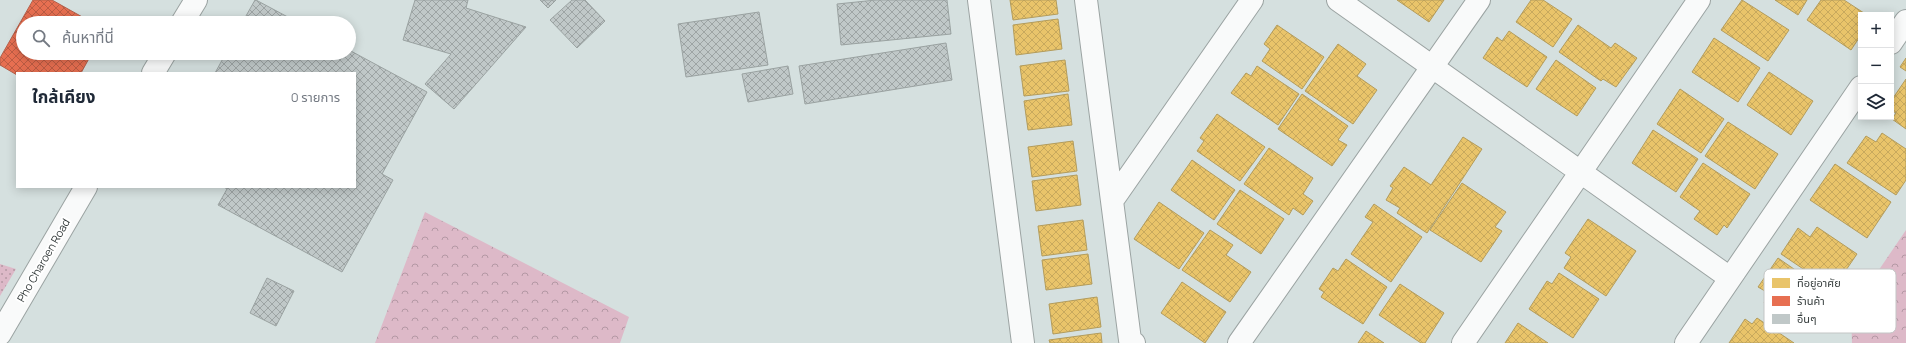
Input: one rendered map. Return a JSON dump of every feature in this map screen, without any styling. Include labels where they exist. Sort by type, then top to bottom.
[{"type":"street","points":[[186,16],[196,0]]},
{"type":"street","points":[[979,0],[1023,343]]},
{"type":"street","points":[[1086,0],[1130,340],[1134,343]]},
{"type":"street","points":[[1112,201],[1252,0]]},
{"type":"street","points":[[1338,0],[1730,278]]},
{"type":"street","points":[[1239,343],[1479,0]]},
{"type":"street","points":[[1463,343],[1700,0]]},
{"type":"street","points":[[1894,39],[1906,21]]},
{"type":"street","points":[[154,72],[160,60]]},
{"type":"street","points":[[1686,343],[1858,91]]},
{"type":"street","name":"Pho Charoen Road","points":[[0,334],[85,188]]},
{"type":"green space","points":[[425,212],[629,317],[620,343],[375,343]]},
{"type":"green space","points":[[1906,230],[1906,343],[1852,343],[1852,333],[1896,333],[1896,269],[1880,269]]},
{"type":"green space","points":[[0,264],[16,269],[0,296]]},
{"type":"building: ที่อยู่อาศัย","points":[[1010,0],[1056,0],[1058,14],[1013,20]]},
{"type":"building: ที่อยู่อาศัย","points":[[1397,0],[1444,0],[1429,22]]},
{"type":"building: ที่อยู่อาศัย","points":[[1531,0],[1543,0],[1572,19],[1553,47],[1516,22]]},
{"type":"building: ที่อยู่อาศัย","points":[[1742,0],[1789,30],[1768,61],[1721,30]]},
{"type":"building: ที่อยู่อาศัย","points":[[1775,0],[1807,0],[1798,15]]},
{"type":"building: ที่อยู่อาศัย","points":[[1821,0],[1844,0],[1862,12],[1858,12],[1858,40],[1851,50],[1807,20]]},
{"type":"building: ที่อยู่อาศัย","points":[[1058,19],[1062,49],[1016,55],[1013,25]]},
{"type":"building: ที่อยู่อาศัย","points":[[1277,25],[1324,57],[1302,89],[1262,61],[1270,49],[1264,44]]},
{"type":"building: ที่อยู่อาศัย","points":[[1578,25],[1611,48],[1615,43],[1637,58],[1616,87],[1603,79],[1601,81],[1559,52]]},
{"type":"building: ที่อยู่อาศัย","points":[[1509,31],[1547,57],[1527,87],[1483,58],[1497,37],[1502,41]]},
{"type":"building: ที่อยู่อาศัย","points":[[1714,38],[1760,68],[1738,102],[1692,72]]},
{"type":"building: ที่อยู่อาศัย","points":[[1338,44],[1366,64],[1357,76],[1377,90],[1353,124],[1305,91]]},
{"type":"building: ที่อยู่อาศัย","points":[[1906,58],[1906,71],[1900,67]]},
{"type":"building: ที่อยู่อาศัย","points":[[1065,60],[1069,91],[1024,96],[1020,66]]},
{"type":"building: ที่อยู่อาศัย","points":[[1556,60],[1596,88],[1577,116],[1536,89]]},
{"type":"building: ที่อยู่อาศัย","points":[[1257,66],[1299,94],[1278,125],[1231,93],[1246,73],[1251,76]]},
{"type":"building: ที่อยู่อาศัย","points":[[1769,72],[1813,101],[1791,135],[1747,105]]},
{"type":"building: ที่อยู่อาศัย","points":[[1906,79],[1906,129],[1893,120],[1896,113],[1894,112],[1894,97]]},
{"type":"building: ที่อยู่อาศัย","points":[[1680,89],[1724,119],[1701,153],[1657,124]]},
{"type":"building: ที่อยู่อาศัย","points":[[1068,94],[1072,125],[1028,130],[1024,101]]},
{"type":"building: ที่อยู่อาศัย","points":[[1302,94],[1348,126],[1338,140],[1347,145],[1332,166],[1278,129]]},
{"type":"building: ที่อยู่อาศัย","points":[[1217,114],[1265,147],[1240,181],[1197,151],[1204,141],[1200,138]]},
{"type":"building: ที่อยู่อาศัย","points":[[1728,122],[1778,154],[1755,189],[1705,156]]},
{"type":"building: ที่อยู่อาศัย","points":[[1653,130],[1698,159],[1676,192],[1632,163]]},
{"type":"building: ที่อยู่อาศัย","points":[[1882,133],[1906,149],[1906,180],[1896,195],[1847,163],[1866,136],[1876,142]]},
{"type":"building: ที่อยู่อาศัย","points":[[1463,137],[1482,149],[1427,233],[1397,213],[1400,208],[1386,200],[1393,188],[1390,186],[1404,167],[1431,185]]},
{"type":"building: ที่อยู่อาศัย","points":[[1073,141],[1077,171],[1032,177],[1028,147]]},
{"type":"building: ที่อยู่อาศัย","points":[[1269,148],[1313,178],[1303,194],[1313,201],[1303,215],[1293,208],[1289,215],[1244,184]]},
{"type":"building: ที่อยู่อาศัย","points":[[1192,160],[1235,190],[1214,220],[1171,190]]},
{"type":"building: ที่อยู่อาศัย","points":[[1703,163],[1750,194],[1727,228],[1724,225],[1717,235],[1694,219],[1700,211],[1680,197]]},
{"type":"building: ที่อยู่อาศัย","points":[[1835,164],[1891,202],[1867,238],[1810,200]]},
{"type":"building: ที่อยู่อาศัย","points":[[1077,175],[1081,205],[1036,211],[1032,181]]},
{"type":"building: ที่อยู่อาศัย","points":[[1462,183],[1506,212],[1495,227],[1502,231],[1481,262],[1430,230]]},
{"type":"building: ที่อยู่อาศัย","points":[[1240,190],[1284,219],[1261,254],[1217,224]]},
{"type":"building: ที่อยู่อาศัย","points":[[1159,202],[1204,233],[1179,269],[1134,239]]},
{"type":"building: ที่อยู่อาศัย","points":[[1374,204],[1422,237],[1391,282],[1351,254],[1373,222],[1365,217]]},
{"type":"building: ที่อยู่อาศัย","points":[[1588,219],[1636,251],[1606,296],[1564,268],[1571,257],[1565,253]]},
{"type":"building: ที่อยู่อาศัย","points":[[1083,220],[1087,250],[1042,256],[1038,226]]},
{"type":"building: ที่อยู่อาศัย","points":[[1817,227],[1857,254],[1847,269],[1803,269],[1781,254],[1798,228],[1810,237]]},
{"type":"building: ที่อยู่อาศัย","points":[[1210,230],[1233,245],[1226,255],[1251,272],[1230,302],[1182,270]]},
{"type":"building: ที่อยู่อาศัย","points":[[1088,254],[1092,284],[1046,290],[1042,260]]},
{"type":"building: ที่อยู่อาศัย","points":[[1778,258],[1794,269],[1770,269]]},
{"type":"building: ที่อยู่อาศัย","points":[[1346,259],[1387,287],[1363,324],[1321,297],[1324,292],[1319,289],[1333,268],[1338,271]]},
{"type":"building: ที่อยู่อาศัย","points":[[1559,273],[1599,299],[1573,338],[1529,309],[1547,281],[1552,284]]},
{"type":"building: ที่อยู่อาศัย","points":[[1764,278],[1764,290],[1758,287]]},
{"type":"building: ที่อยู่อาศัย","points":[[1182,282],[1226,312],[1205,343],[1161,313]]},
{"type":"building: ที่อยู่อาศัย","points":[[1400,284],[1444,313],[1425,343],[1421,343],[1379,315]]},
{"type":"building: ที่อยู่อาศัย","points":[[1097,297],[1101,327],[1053,334],[1049,304]]},
{"type":"building: ที่อยู่อาศัย","points":[[1757,318],[1764,323],[1764,333],[1779,333],[1794,343],[1729,343],[1745,319],[1752,324]]},
{"type":"building: ที่อยู่อาศัย","points":[[1518,323],[1548,343],[1505,343]]},
{"type":"building: ที่อยู่อาศัย","points":[[1366,331],[1384,343],[1358,343]]},
{"type":"building: ที่อยู่อาศัย","points":[[1101,333],[1102,343],[1050,343],[1049,340]]},
{"type":"building: ร้านค้า","points":[[33,0],[52,0],[81,16],[24,16]]},
{"type":"building: ร้านค้า","points":[[16,30],[16,60],[88,60],[82,72],[16,72],[16,74],[0,65],[0,58]]},
{"type":"building: อื่นๆ","points":[[256,0],[286,16],[246,16]]},
{"type":"building: อื่นๆ","points":[[415,0],[468,0],[466,8],[526,27],[454,109],[425,84],[451,54],[403,40]]},
{"type":"building: อื่นๆ","points":[[540,0],[556,0],[548,8]]},
{"type":"building: อื่นๆ","points":[[572,0],[585,0],[605,21],[577,48],[550,20]]},
{"type":"building: อื่นๆ","points":[[876,0],[947,0],[951,34],[841,45],[837,4]]},
{"type":"building: อื่นๆ","points":[[759,12],[768,65],[686,77],[678,24]]},
{"type":"building: อื่นๆ","points":[[946,43],[952,80],[805,104],[799,66]]},
{"type":"building: อื่นๆ","points":[[356,54],[427,92],[382,174],[393,180],[342,272],[218,205],[227,189],[226,188],[356,188],[356,72],[216,72],[222,60],[356,60]]},
{"type":"building: อื่นๆ","points":[[788,66],[793,94],[748,102],[742,74]]},
{"type":"building: อื่นๆ","points":[[267,278],[294,291],[276,326],[250,313]]}]
